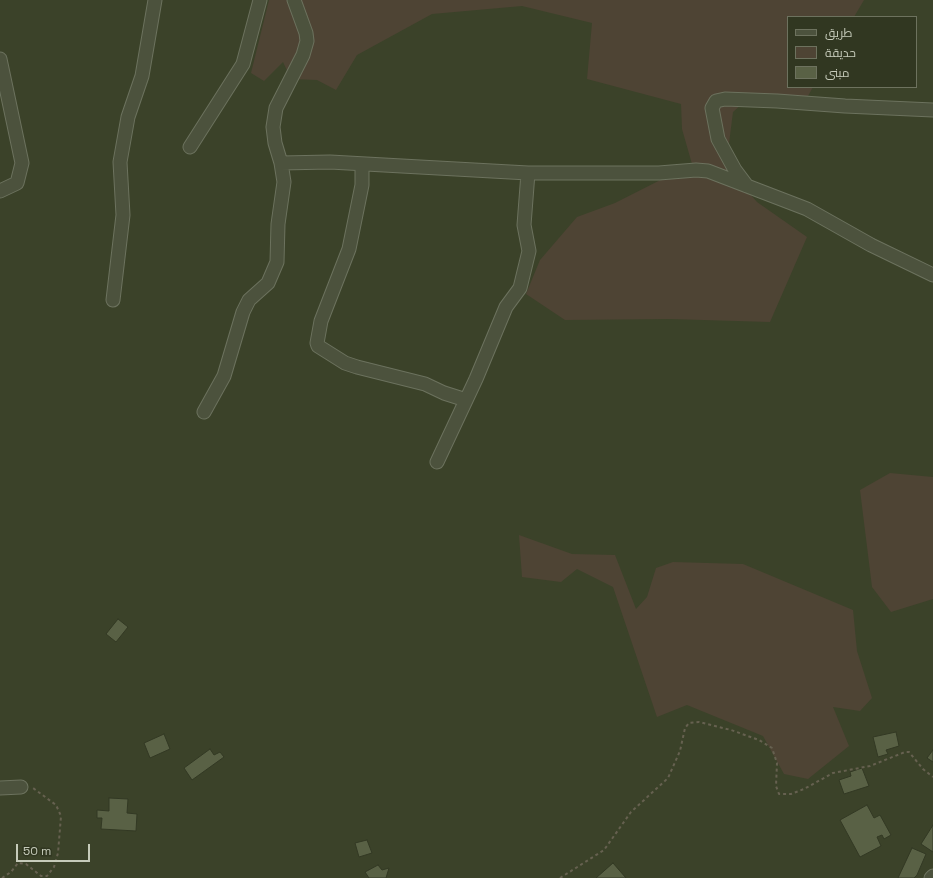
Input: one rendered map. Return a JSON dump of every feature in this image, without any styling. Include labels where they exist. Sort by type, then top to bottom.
[{"type":"street","points":[[114,300],[123,215],[121,156],[128,117],[143,69],[155,0]]},
{"type":"street","points":[[190,147],[243,64],[260,0]]},
{"type":"street","points":[[204,412],[224,376],[243,312],[249,300],[268,283],[277,262],[278,224],[284,182],[273,127],[276,108],[303,55],[307,41],[306,33],[294,0]]},
{"type":"street","points":[[0,59],[22,163],[17,183],[0,191]]},
{"type":"street","points":[[747,186],[735,170],[718,139],[712,108],[716,101],[725,99],[777,101],[933,110]]},
{"type":"street","points":[[281,163],[362,164],[528,173],[659,173],[696,170],[708,171],[807,209],[871,245],[933,275]]},
{"type":"street","points":[[362,164],[362,185],[349,249],[321,321],[317,343],[318,346],[346,363],[425,384],[444,393],[466,400]]},
{"type":"street","points":[[437,462],[466,400],[506,307],[520,288],[528,251],[524,225],[528,173]]},
{"type":"street","points":[[0,788],[21,787]]},
{"type":"path","points":[[560,878],[604,850],[632,812],[668,778],[680,751],[685,728],[689,723],[699,722],[731,730],[759,740],[772,748],[777,763],[776,786],[779,794],[791,794],[804,789],[833,773],[870,766],[904,752],[909,752],[923,769],[933,777]]},
{"type":"path","points":[[2,878],[11,872],[18,863],[26,864],[35,873],[47,877],[54,867],[58,853],[61,816],[56,805],[38,791],[30,787],[21,787]]},
{"type":"green space","points":[[269,0],[864,0],[855,16],[787,16],[787,88],[812,88],[808,96],[751,96],[733,112],[726,167],[757,202],[807,237],[770,322],[670,319],[565,320],[526,294],[540,260],[577,217],[615,203],[692,164],[682,129],[681,104],[587,79],[592,23],[522,6],[432,14],[357,55],[336,90],[317,80],[291,79],[283,62],[264,81],[251,73]]},
{"type":"green space","points":[[890,473],[933,477],[933,599],[891,612],[872,587],[860,490]]},
{"type":"green space","points":[[519,535],[572,554],[615,555],[636,609],[647,597],[656,568],[673,562],[743,564],[853,610],[857,651],[872,698],[860,711],[833,707],[849,746],[808,779],[784,774],[763,736],[687,705],[657,717],[613,587],[577,569],[561,582],[522,577]]},
{"type":"building","points":[[118,619],[128,627],[116,642],[106,634]]},
{"type":"building","points":[[896,732],[899,746],[886,750],[888,754],[878,757],[873,737]]},
{"type":"building","points":[[164,734],[170,749],[150,758],[144,743]]},
{"type":"building","points":[[210,749],[214,755],[220,752],[224,757],[192,780],[184,768]]},
{"type":"building","points":[[933,750],[933,762],[927,758]]},
{"type":"building","points":[[862,768],[869,786],[844,794],[839,780],[851,776],[850,772]]},
{"type":"building","points":[[109,798],[128,799],[127,813],[137,814],[136,831],[101,829],[102,818],[97,818],[97,810],[109,811]]},
{"type":"building","points":[[867,805],[874,818],[880,815],[891,835],[884,839],[882,835],[877,837],[881,846],[860,857],[840,820]]},
{"type":"building","points":[[933,825],[933,852],[921,844]]},
{"type":"building","points":[[367,840],[372,853],[359,857],[355,843]]},
{"type":"building","points":[[912,848],[926,854],[917,875],[914,878],[898,878]]},
{"type":"building","points":[[613,863],[626,878],[596,878]]},
{"type":"building","points":[[378,865],[382,870],[389,868],[386,878],[369,878],[365,872]]}]
